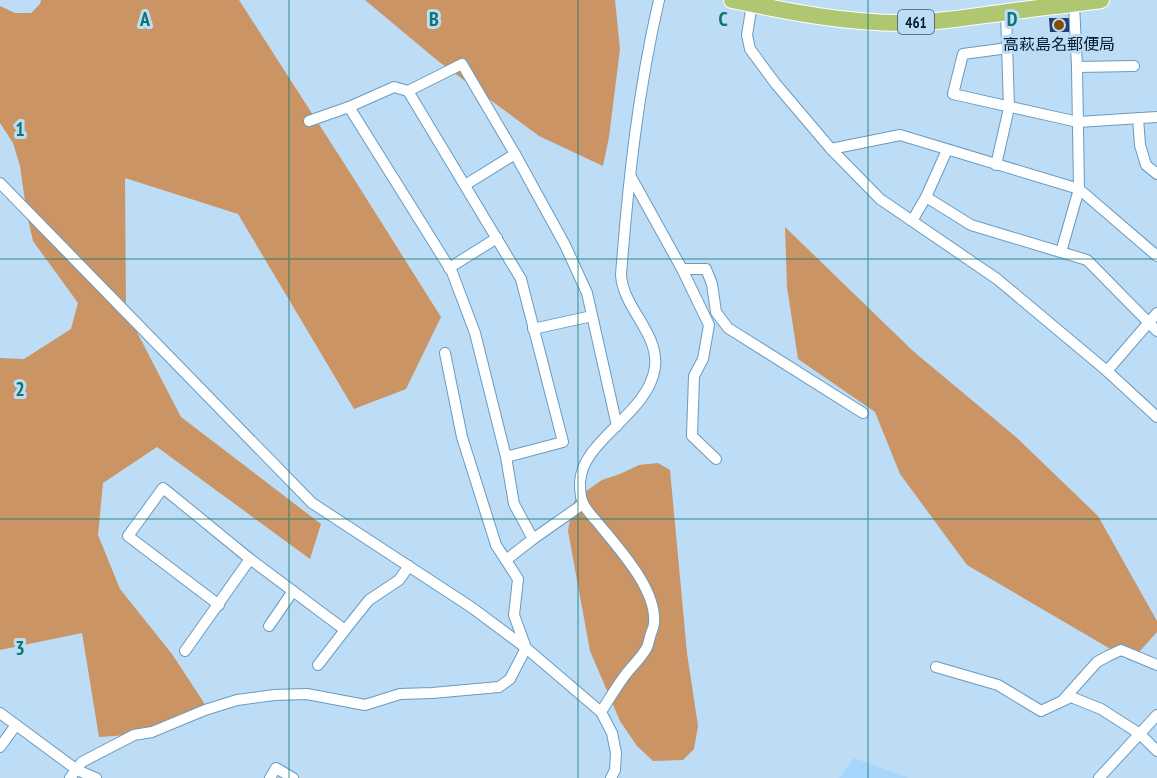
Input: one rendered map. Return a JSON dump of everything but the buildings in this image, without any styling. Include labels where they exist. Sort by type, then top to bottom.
[{"type":"highway","name":"461","points":[[732,0],[832,18],[909,23],[1101,0]]},
{"type":"street","points":[[601,712],[646,649],[654,624],[653,608],[638,574],[583,504],[580,486],[584,465],[591,453],[644,395],[652,382],[655,365],[648,336],[628,300],[621,284],[621,275],[630,177],[643,78],[659,0]]},
{"type":"street","points":[[752,4],[747,35],[750,49],[775,83],[831,149],[880,199],[997,279],[1107,371],[1157,417]]},
{"type":"street","points":[[1061,252],[1079,189],[1074,4]]},
{"type":"street","points":[[996,165],[1009,108],[1006,12]]},
{"type":"street","points":[[1008,48],[963,54],[953,94],[1078,122],[1157,117]]},
{"type":"street","points":[[309,121],[349,107],[394,87],[408,91],[462,64],[565,245],[587,292],[617,426]]},
{"type":"street","points":[[1077,68],[1134,66]]},
{"type":"street","points":[[408,91],[521,279],[563,442],[506,457]]},
{"type":"street","points":[[349,107],[449,268],[475,333],[506,457],[514,504],[533,539]]},
{"type":"street","points":[[1138,118],[1140,145],[1146,165],[1157,174]]},
{"type":"street","points":[[831,149],[900,135],[1079,189],[1157,256]]},
{"type":"street","points":[[912,221],[926,197],[947,150]]},
{"type":"street","points":[[465,185],[515,154]]},
{"type":"street","points":[[630,177],[682,269],[709,325],[703,359],[694,376],[692,436],[716,459]]},
{"type":"street","points":[[0,183],[312,503],[471,607],[526,648],[601,712],[612,733],[616,753],[615,770],[611,778]]},
{"type":"street","points":[[926,197],[971,225],[1087,260],[1157,331]]},
{"type":"street","points":[[449,268],[497,238]]},
{"type":"street","points":[[682,269],[706,269],[712,284],[716,312],[728,328],[863,413]]},
{"type":"street","points":[[1107,371],[1157,313]]},
{"type":"street","points":[[533,329],[592,316]]},
{"type":"street","points":[[73,774],[82,762],[134,735],[152,732],[205,710],[237,700],[274,695],[307,694],[365,705],[400,694],[499,687],[510,679],[526,648],[514,615],[518,579],[496,545],[462,437],[445,353]]},
{"type":"street","points":[[219,605],[128,536],[163,489],[250,559],[345,630]]},
{"type":"street","points":[[506,560],[583,504]]},
{"type":"street","points":[[185,651],[250,559]]},
{"type":"street","points":[[318,665],[369,600],[399,580],[409,566]]},
{"type":"street","points":[[269,626],[293,591]]},
{"type":"street","points":[[1063,700],[1097,662],[1121,650],[1157,665]]},
{"type":"street","points":[[936,667],[998,686],[1041,711],[1071,697],[1101,709],[1140,734],[1157,751]]},
{"type":"street","points":[[0,714],[73,774],[96,778]]},
{"type":"street","points":[[1099,778],[1157,715]]},
{"type":"street","points":[[0,747],[16,725]]},
{"type":"street","points":[[270,778],[276,768],[293,778]]},
{"type":"shaded area","points":[[41,0],[239,0],[441,317],[406,389],[354,409],[238,214],[125,178],[126,311],[181,417],[321,524],[310,559],[157,447],[103,483],[98,535],[120,589],[172,654],[206,706],[145,734],[99,737],[82,633],[0,650],[0,358],[24,359],[71,329],[78,303],[33,241],[20,166],[13,143],[0,123],[0,6],[15,13],[31,13]]},
{"type":"shaded area","points":[[365,0],[615,0],[620,49],[603,166],[539,136],[438,61]]},
{"type":"shaded area","points":[[785,227],[913,351],[1016,437],[1098,516],[1157,621],[1157,632],[1131,661],[967,565],[900,474],[875,412],[798,359],[787,287]]},
{"type":"shaded area","points":[[658,463],[670,470],[687,653],[698,726],[694,749],[683,760],[653,761],[637,746],[620,721],[590,651],[568,531],[576,498],[602,480],[639,465]]},
{"type":"shaded area","points":[[854,758],[909,778],[839,778]]},
{"type":"place","name":"高萩島名郵便局","points":[[1059,25]]}]
